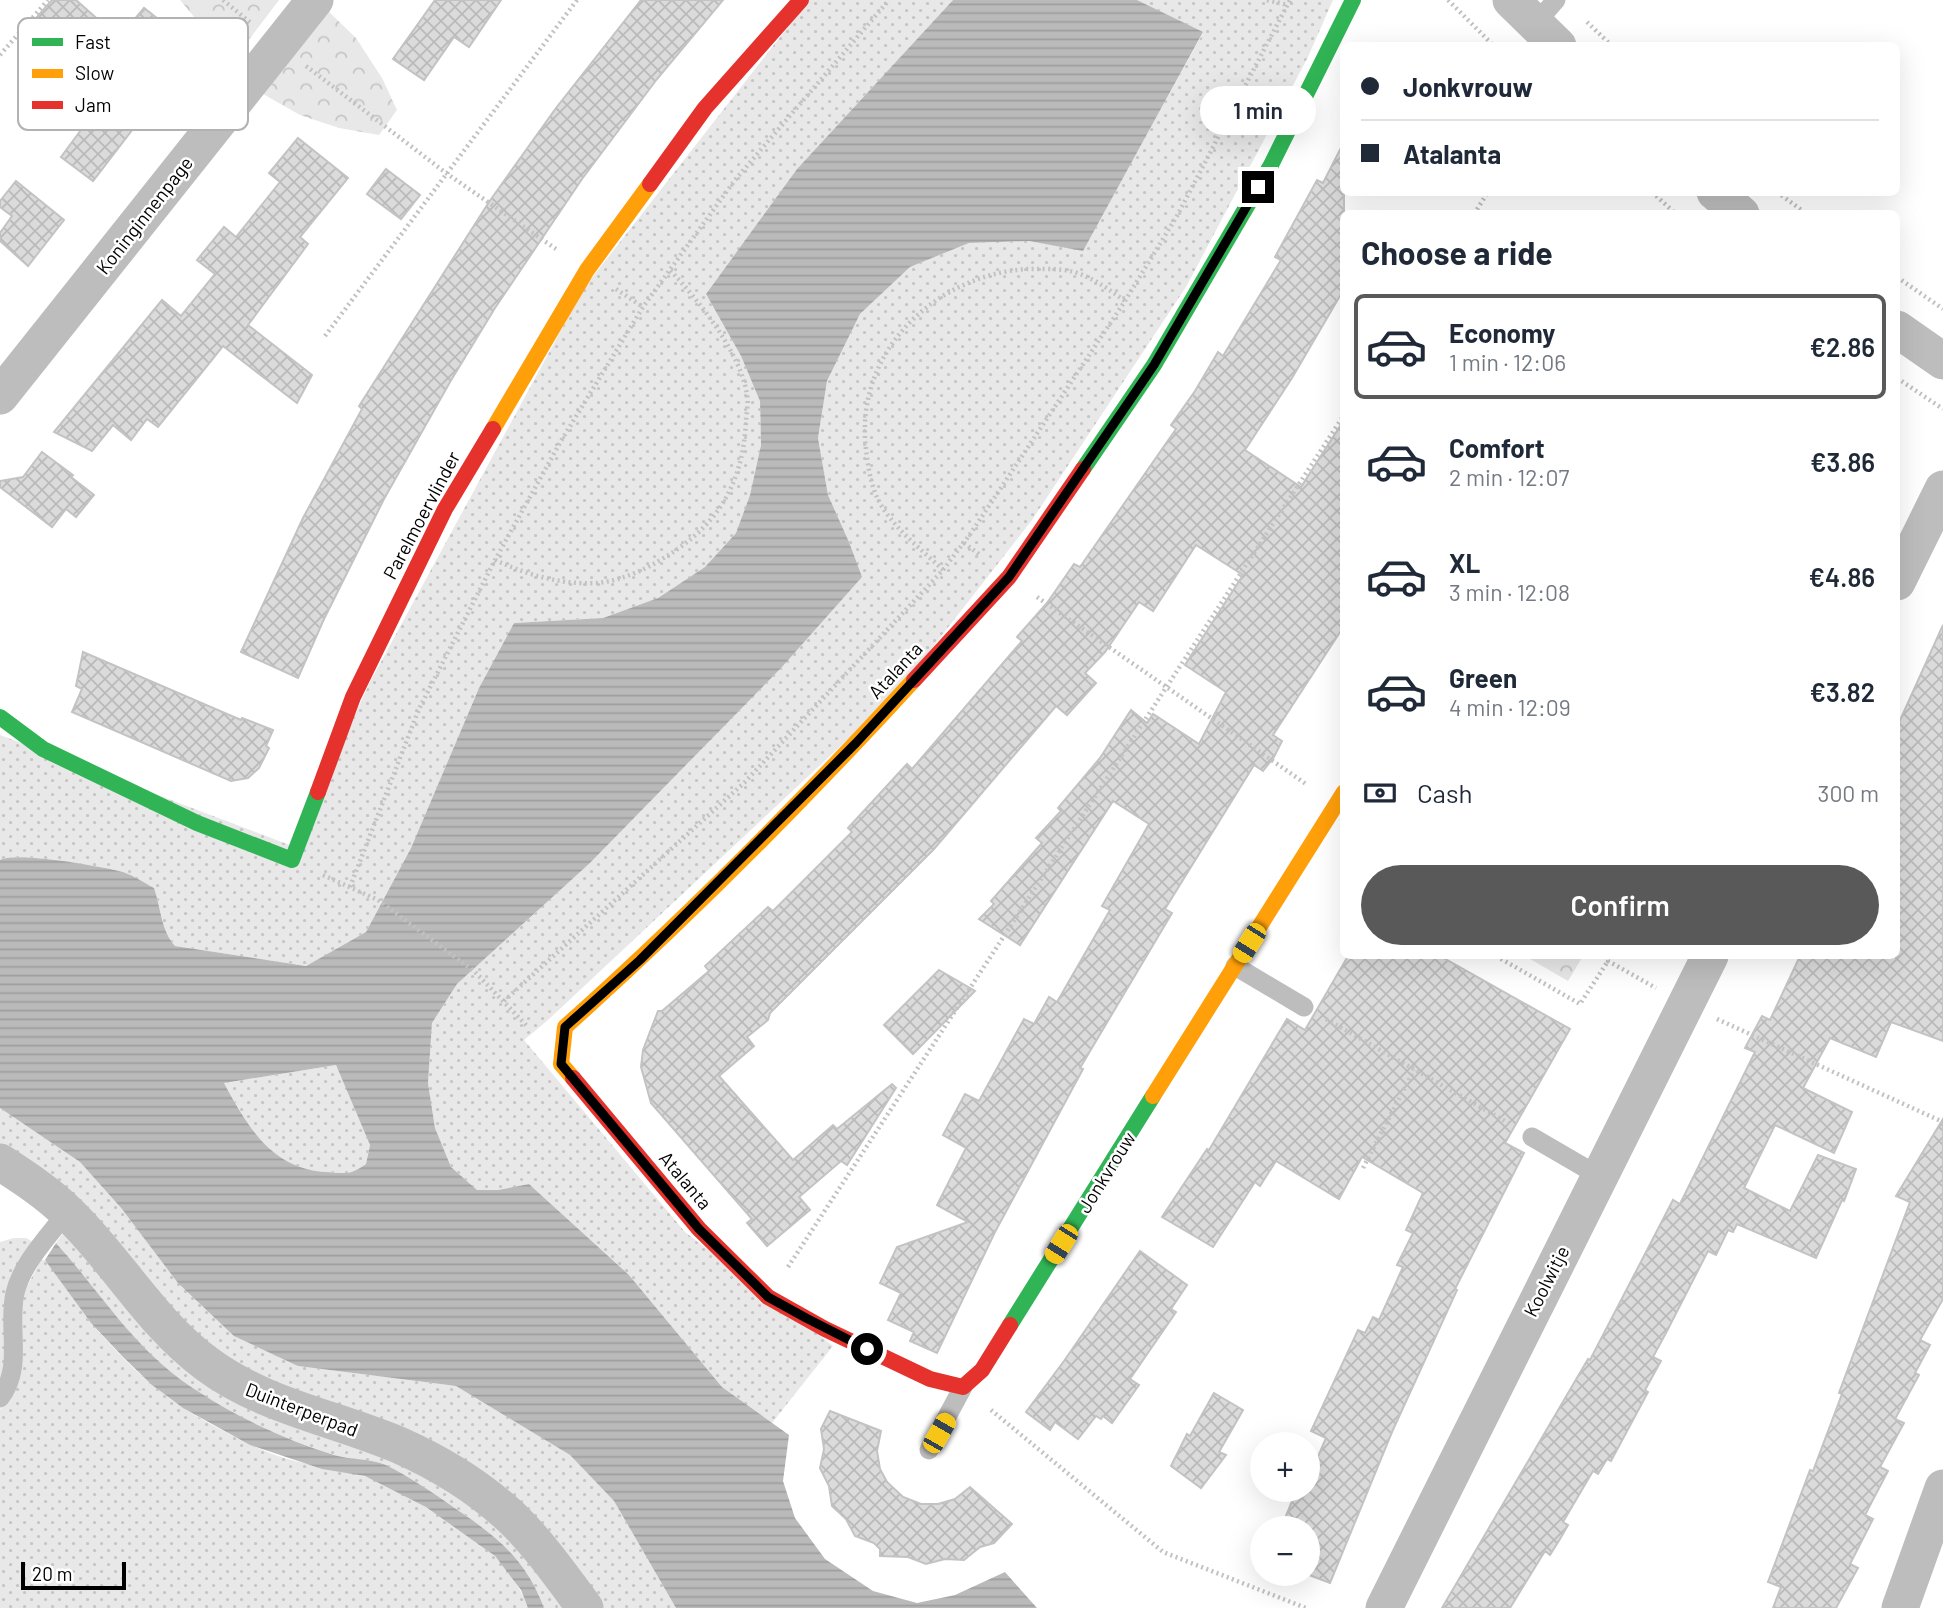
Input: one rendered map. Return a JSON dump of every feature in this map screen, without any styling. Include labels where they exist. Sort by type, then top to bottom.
[{"type":"street","name":"Koninginnenpage","points":[[248,85],[315,0]]},
{"type":"street","name":"Parelmoervlinder","points":[[292,860],[353,697],[445,509],[587,270],[705,108],[801,0]]},
{"type":"street","name":"Atalanta","points":[[762,1291],[699,1229],[561,1064],[565,1027],[640,960],[856,743],[1009,577],[1154,365],[1271,165],[1353,0]]},
{"type":"street","name":"Koninginnenpage","points":[[0,396],[212,130]]},
{"type":"street","points":[[1900,331],[1943,361]]},
{"type":"street","points":[[1900,576],[1943,489]]},
{"type":"street","points":[[0,717],[43,749],[197,823],[292,860]]},
{"type":"street","name":"Jonkvrouw","points":[[963,1387],[982,1370],[1340,799]]},
{"type":"street","name":"Koolwitje","points":[[1384,1608],[1708,959]]},
{"type":"street","name":"Duinterperpad","points":[[0,1162],[67,1212],[152,1312],[179,1341],[206,1364],[264,1397],[401,1446],[439,1465],[481,1492],[513,1519],[585,1608]]},
{"type":"street","points":[[762,1291],[825,1329],[930,1379],[963,1387]]},
{"type":"street","points":[[1900,1608],[1943,1488]]},
{"type":"lane","points":[[1235,966],[1304,1007]]},
{"type":"lane","points":[[1532,1137],[1599,1176]]},
{"type":"lane","points":[[0,1398],[10,1379],[14,1359],[15,1292],[25,1270],[67,1212]]},
{"type":"lane","points":[[929,1450],[963,1387]]},
{"type":"path","points":[[32,18],[48,0]]},
{"type":"path","points":[[223,0],[245,18]]},
{"type":"path","points":[[325,336],[577,0]]},
{"type":"path","points":[[350,887],[419,709],[495,560],[561,441],[643,307],[735,180],[889,0]]},
{"type":"path","points":[[504,1001],[745,782],[943,570],[964,543],[1125,301],[1177,216],[1289,2],[1267,0]]},
{"type":"path","points":[[1448,0],[1490,42]]},
{"type":"path","points":[[248,21],[446,173],[643,307]]},
{"type":"path","points":[[0,55],[18,34]]},
{"type":"path","points":[[1656,196],[1672,210]]},
{"type":"path","points":[[1782,196],[1802,210]]},
{"type":"path","points":[[943,570],[900,529],[880,504],[868,471],[864,436],[866,402],[877,366],[895,340],[926,306],[964,283],[988,274],[1044,268],[1072,271],[1099,282],[1125,301]]},
{"type":"path","points":[[495,560],[526,574],[563,582],[599,583],[641,571],[684,547],[715,518],[733,484],[744,446],[748,396],[735,361],[718,330],[696,298],[670,270]]},
{"type":"path","points":[[1900,279],[1943,309]]},
{"type":"path","points":[[1900,380],[1943,409]]},
{"type":"path","points":[[762,1291],[1167,687],[1340,421]]},
{"type":"path","points":[[964,543],[1167,687],[1340,799]]},
{"type":"path","points":[[292,860],[378,901],[475,972],[561,1064]]},
{"type":"path","points":[[1501,959],[1580,1004],[1608,959]]},
{"type":"path","points":[[1611,959],[1685,1005],[1943,1122]]},
{"type":"path","points":[[1304,1007],[1532,1137]]},
{"type":"path","points":[[1363,1168],[1415,1070]]},
{"type":"path","points":[[963,1387],[1163,1552],[1306,1608]]},
{"type":"green space","points":[[180,0],[279,0],[248,41],[248,18],[195,18]]},
{"type":"green space","points":[[809,0],[953,0],[797,169],[706,294],[741,356],[760,400],[761,445],[750,495],[736,533],[705,567],[658,598],[603,618],[514,623],[479,688],[411,848],[366,932],[306,966],[175,946],[164,925],[154,888],[132,876],[57,860],[22,857],[0,860],[0,735],[295,847],[370,682],[584,288]]},
{"type":"green space","points":[[1137,0],[1333,0],[1308,57],[1186,287],[1032,520],[896,694],[524,1040],[685,1232],[833,1346],[772,1423],[722,1387],[629,1275],[529,1184],[498,1190],[477,1190],[451,1167],[435,1128],[428,1083],[432,1023],[457,984],[590,863],[782,667],[861,577],[828,495],[818,438],[827,381],[860,314],[910,267],[969,243],[1029,241],[1083,250],[1203,33]]},
{"type":"green space","points":[[326,9],[356,38],[382,78],[397,110],[379,135],[339,128],[300,115],[263,94]]},
{"type":"green space","points":[[1530,959],[1581,959],[1568,981]]},
{"type":"green space","points":[[336,1065],[370,1145],[366,1164],[347,1173],[306,1169],[275,1153],[252,1129],[224,1083]]},
{"type":"green space","points":[[0,1108],[80,1162],[122,1209],[298,1366],[456,1386],[570,1455],[614,1501],[676,1608],[595,1608],[519,1513],[238,1375],[0,1149]]},
{"type":"green space","points":[[64,1232],[147,1318],[476,1499],[575,1608],[544,1608],[527,1574],[506,1548],[465,1515],[402,1474],[380,1463],[334,1455],[281,1436],[231,1412],[177,1377],[139,1342],[56,1243]]},
{"type":"green space","points":[[26,1238],[35,1243],[0,1382],[0,1242]]},
{"type":"green space","points":[[41,1260],[45,1260],[51,1267],[92,1324],[113,1347],[147,1381],[172,1400],[196,1416],[263,1450],[378,1481],[431,1509],[466,1533],[499,1561],[514,1580],[528,1608],[0,1608],[0,1409],[9,1400],[23,1294]]},
{"type":"shaded area","points":[[953,0],[1137,0],[1203,32],[1083,251],[1029,241],[969,243],[910,267],[860,314],[827,381],[818,438],[828,495],[862,577],[782,667],[590,863],[457,984],[432,1023],[428,1083],[435,1128],[451,1167],[477,1190],[498,1190],[529,1184],[629,1275],[722,1387],[789,1435],[783,1481],[795,1518],[825,1559],[873,1591],[917,1603],[955,1595],[1005,1572],[1037,1608],[676,1608],[614,1501],[570,1455],[456,1386],[298,1366],[234,1336],[178,1283],[122,1209],[80,1162],[0,1108],[0,860],[39,858],[123,872],[154,888],[164,926],[175,946],[306,966],[366,932],[411,848],[479,688],[514,623],[603,618],[658,598],[705,567],[736,533],[750,495],[761,445],[760,401],[741,356],[706,294],[797,169]],"holes":[[[336,1065],[370,1145],[366,1164],[351,1172],[325,1172],[290,1163],[276,1154],[252,1129],[224,1083]]]},
{"type":"shaded area","points":[[56,1243],[139,1342],[177,1377],[215,1402],[264,1428],[334,1455],[386,1465],[418,1483],[480,1526],[506,1548],[527,1574],[544,1608],[528,1608],[521,1590],[495,1556],[426,1507],[365,1476],[322,1469],[250,1445],[183,1408],[152,1385],[91,1323],[45,1260]]},
{"type":"building","points":[[52,0],[76,0],[96,18],[36,18]]},
{"type":"building","points":[[435,0],[501,0],[469,47],[454,37],[424,80],[393,59]]},
{"type":"building","points":[[641,0],[723,0],[657,79],[582,179],[495,308],[384,499],[324,619],[298,678],[241,652],[303,518],[362,409],[359,406],[489,202],[556,108]]},
{"type":"building","points":[[144,8],[157,18],[136,18]]},
{"type":"building","points":[[81,130],[132,130],[93,181],[61,157]]},
{"type":"building","points":[[298,138],[348,178],[300,237],[308,244],[248,325],[312,375],[297,403],[223,346],[158,427],[147,419],[131,440],[113,425],[92,451],[54,432],[162,300],[181,316],[215,274],[197,260],[224,227],[236,237],[280,182],[269,173]]},
{"type":"building","points":[[1340,150],[1340,196],[1344,196],[1344,210],[1340,210],[1340,296],[1292,378],[1245,450],[1301,487],[1340,426],[1340,632],[1273,735],[1282,741],[1274,757],[1263,771],[1254,765],[1165,909],[1172,913],[1080,1068],[1083,1069],[995,1232],[937,1353],[910,1341],[914,1332],[888,1320],[901,1293],[880,1283],[897,1247],[968,1222],[937,1205],[966,1148],[943,1135],[965,1094],[979,1101],[1024,1019],[1034,1024],[1049,997],[1057,1002],[1110,910],[1102,906],[1149,824],[1113,801],[1020,945],[979,919],[994,904],[991,901],[1042,843],[1036,838],[1061,811],[1058,808],[1100,758],[1131,710],[1147,723],[1153,714],[1199,744],[1226,692],[1185,665],[1243,575],[1196,545],[1153,611],[1139,602],[1105,652],[1085,673],[1096,683],[1067,715],[1056,706],[934,849],[770,1013],[768,1020],[747,1037],[754,1046],[719,1076],[793,1160],[833,1125],[837,1129],[892,1084],[896,1088],[847,1165],[841,1161],[799,1197],[810,1210],[767,1246],[747,1223],[752,1219],[651,1103],[641,1067],[643,1050],[658,1011],[662,1011],[709,971],[705,966],[768,907],[773,911],[852,832],[848,828],[907,764],[912,769],[1022,641],[1017,637],[1047,603],[1074,564],[1080,567],[1176,429],[1171,425],[1218,352],[1223,356],[1281,260],[1275,257],[1317,180],[1323,183]]},
{"type":"building","points":[[386,169],[420,195],[401,219],[367,194]]},
{"type":"building","points":[[16,181],[64,220],[28,266],[0,241],[0,233],[12,216],[0,207],[0,201]]},
{"type":"building","points":[[42,452],[94,495],[76,517],[66,509],[52,527],[0,487],[0,481],[23,477]]},
{"type":"building","points":[[1943,625],[1943,1041],[1891,1022],[1876,1057],[1830,1038],[1803,1088],[1852,1112],[1834,1153],[1775,1125],[1744,1188],[1790,1211],[1818,1155],[1856,1169],[1844,1201],[1842,1200],[1816,1258],[1737,1224],[1733,1232],[1728,1230],[1716,1255],[1708,1251],[1653,1357],[1661,1361],[1645,1390],[1648,1392],[1611,1461],[1607,1459],[1598,1474],[1593,1471],[1563,1522],[1568,1525],[1560,1539],[1550,1555],[1545,1551],[1510,1608],[1442,1608],[1588,1359],[1590,1360],[1673,1200],[1680,1204],[1755,1052],[1745,1048],[1762,1016],[1770,1020],[1799,959],[1900,959],[1900,720]]},
{"type":"building","points":[[83,652],[241,720],[242,718],[273,730],[266,746],[269,748],[259,768],[248,778],[231,781],[72,712],[82,689],[76,686]]},
{"type":"building","points":[[1346,959],[1445,959],[1570,1029],[1505,1143],[1524,1153],[1455,1289],[1457,1290],[1392,1432],[1330,1583],[1320,1579],[1320,1516],[1286,1516],[1292,1502],[1320,1502],[1320,1452],[1326,1438],[1320,1435],[1320,1432],[1311,1431],[1358,1330],[1365,1333],[1373,1317],[1379,1320],[1403,1267],[1397,1265],[1413,1233],[1406,1230],[1423,1193],[1362,1157],[1339,1199],[1276,1161],[1260,1186],[1255,1182],[1213,1247],[1162,1217],[1207,1149],[1209,1150],[1287,1019],[1305,1030]]},
{"type":"building","points":[[939,970],[975,991],[913,1054],[884,1025]]},
{"type":"building","points":[[1943,1119],[1943,1299],[1920,1340],[1930,1345],[1915,1373],[1919,1375],[1895,1419],[1904,1423],[1880,1467],[1888,1471],[1865,1515],[1873,1519],[1850,1564],[1858,1568],[1836,1608],[1773,1608],[1781,1587],[1768,1582],[1842,1394],[1839,1393],[1910,1202],[1896,1196]]},
{"type":"building","points":[[1140,1251],[1187,1285],[1171,1309],[1176,1312],[1130,1379],[1139,1385],[1112,1423],[1103,1416],[1101,1419],[1096,1416],[1078,1439],[1055,1422],[1050,1430],[1026,1412]]},
{"type":"building","points":[[1214,1393],[1243,1410],[1219,1452],[1226,1455],[1201,1488],[1171,1466],[1187,1434],[1190,1436]]},
{"type":"building","points":[[830,1411],[881,1431],[877,1451],[880,1469],[887,1482],[903,1497],[921,1504],[938,1504],[955,1499],[970,1487],[1012,1524],[994,1543],[980,1547],[964,1560],[945,1559],[926,1564],[908,1557],[880,1556],[880,1549],[874,1543],[855,1536],[846,1519],[832,1506],[829,1486],[820,1468],[824,1449],[821,1429]]},
{"type":"traffic: fast","points":[[1083,469],[1154,365],[1271,165],[1353,0]]},
{"type":"traffic: fast","points":[[0,717],[43,749],[197,823],[292,860],[318,792]]},
{"type":"traffic: fast","points":[[1010,1325],[1153,1096]]},
{"type":"traffic: slow","points":[[493,429],[587,270],[650,184]]},
{"type":"traffic: slow","points":[[573,1078],[561,1064],[565,1027],[744,858],[914,680]]},
{"type":"traffic: slow","points":[[1153,1096],[1340,798]]},
{"type":"traffic: jam","points":[[650,184],[705,108],[801,0]]},
{"type":"traffic: jam","points":[[318,792],[353,697],[445,509],[493,429]]},
{"type":"traffic: jam","points":[[914,680],[1009,577],[1083,469]]},
{"type":"traffic: jam","points":[[573,1078],[699,1229],[768,1297],[825,1329],[930,1379],[963,1387],[982,1370],[1010,1325]]},
{"type":"route","points":[[867,1349],[768,1297],[699,1229],[561,1064],[565,1027],[640,960],[856,743],[1009,577],[1154,365],[1258,187]]}]
